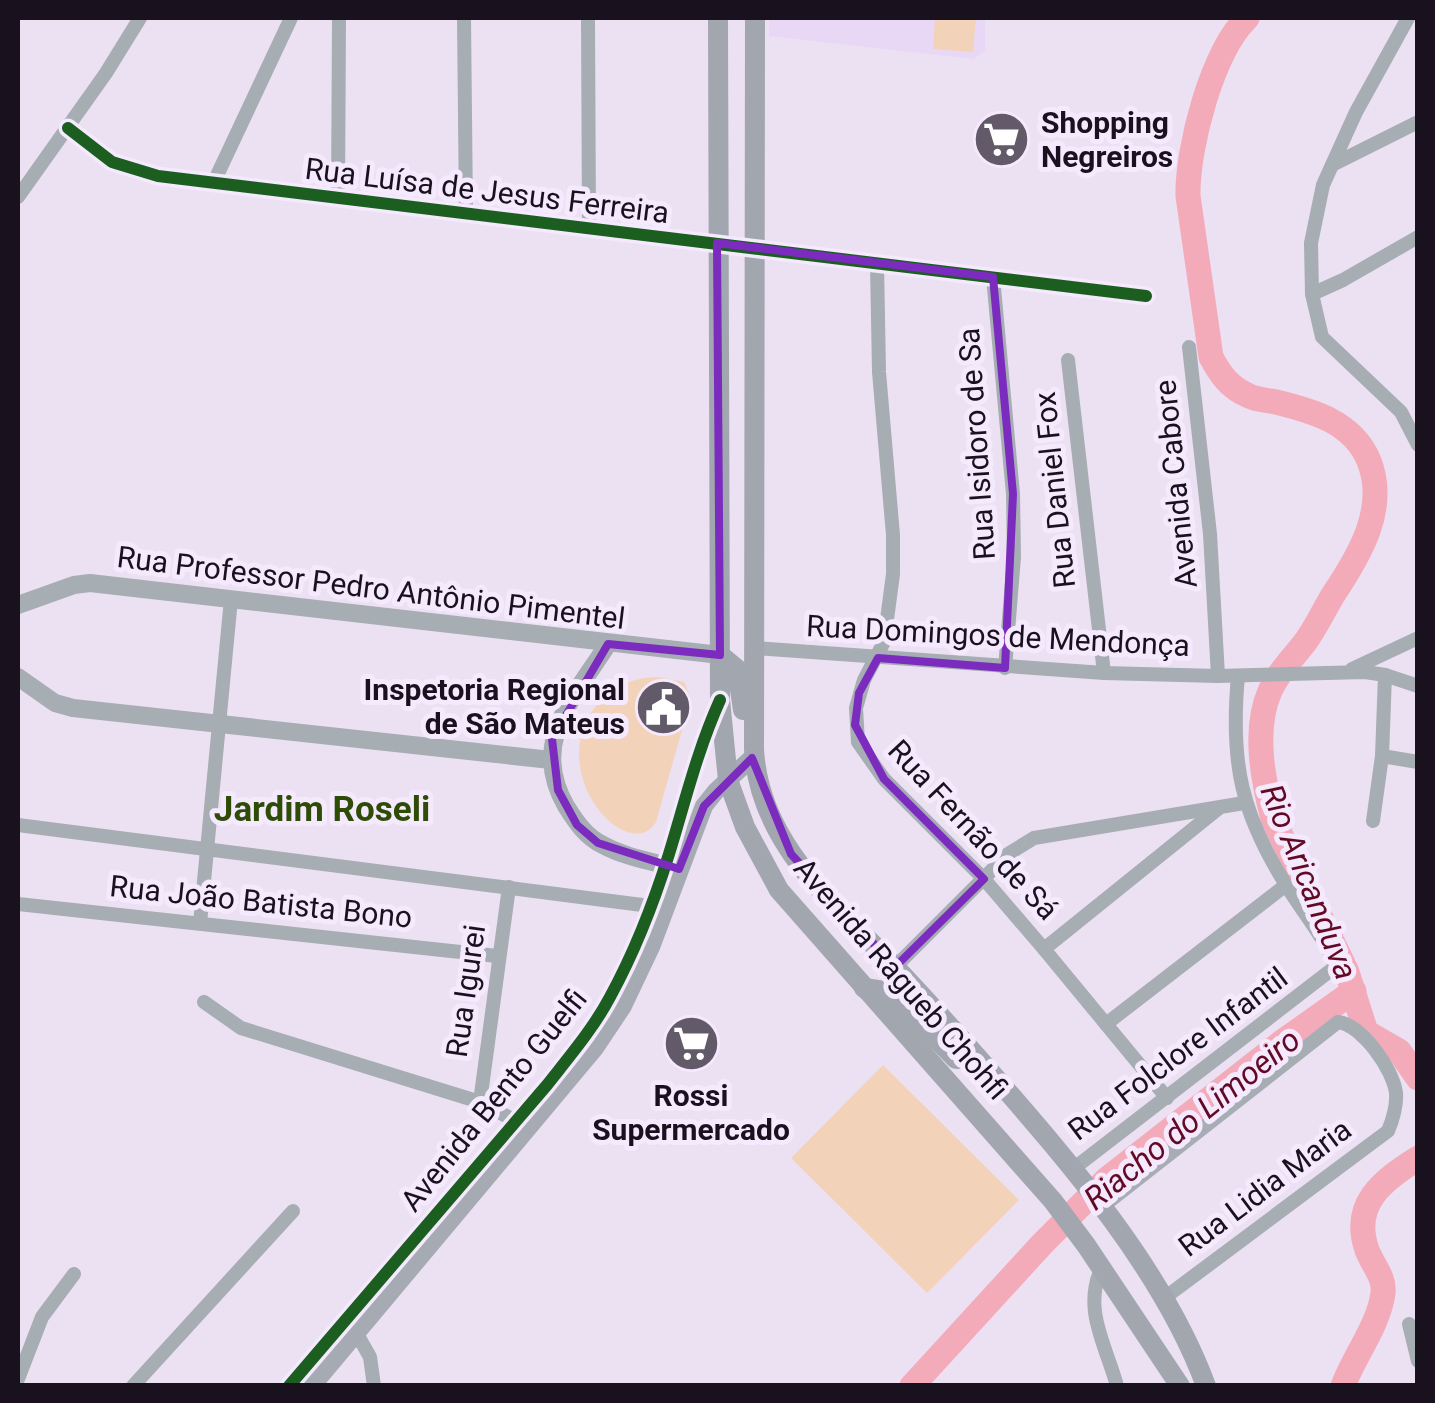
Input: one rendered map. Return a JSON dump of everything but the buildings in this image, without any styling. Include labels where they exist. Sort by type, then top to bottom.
[{"type":"main road","name":"Avenida Ragueb Chohfi","points":[[718,18],[720,700],[728,780],[744,827],[779,890],[1053,1201],[1180,1386]]},
{"type":"main road","name":"Avenida Ragueb Chohfi","points":[[755,18],[754,753],[767,805],[814,886],[895,967],[976,1057],[1100,1205],[1163,1299],[1206,1386]]},
{"type":"main road","points":[[720,655],[731,662],[740,678],[745,730],[754,753]]},
{"type":"main road","name":"Avenida Bento Guelfi","points":[[312,1386],[521,1124],[610,998],[650,906],[699,746],[720,700]]},
{"type":"main road","name":"Avenida Bento Guelfi","points":[[290,1386],[521,1124],[595,1048],[623,1006],[651,948],[665,863],[704,806],[754,753]]},
{"type":"main road","points":[[864,988],[891,992],[956,1059],[976,1057]]},
{"type":"street","points":[[18,197],[140,18]]},
{"type":"street","points":[[213,184],[291,18]]},
{"type":"street","points":[[338,199],[339,18]]},
{"type":"street","points":[[464,18],[466,212]]},
{"type":"street","points":[[588,18],[589,227]]},
{"type":"street","points":[[1408,18],[1356,112],[1322,185],[1314,224],[1312,294],[1322,337],[1401,412],[1418,445]]},
{"type":"street","points":[[1332,166],[1418,122]]},
{"type":"street","name":"Rua Luísa de Jesus Ferreira","points":[[68,128],[94,152],[126,169],[213,184],[1146,296]]},
{"type":"street","points":[[1312,294],[1418,237]]},
{"type":"street","name":"Rua Fernão de Sá","points":[[877,264],[879,372],[893,535],[888,616],[878,658],[864,680],[856,708],[858,742],[884,778],[984,879],[1167,1098]]},
{"type":"street","name":"Rua Isidoro de Sa","points":[[993,277],[1013,494],[1014,557],[1005,668]]},
{"type":"street","name":"Avenida Cabore","points":[[1189,347],[1210,534],[1218,676]]},
{"type":"street","name":"Rua Daniel Fox","points":[[1068,360],[1104,673]]},
{"type":"street","name":"Rua Professor Pedro Antônio Pimentel","points":[[18,605],[58,590],[90,584],[720,655]]},
{"type":"street","points":[[200,922],[231,599]]},
{"type":"street","points":[[1342,673],[1418,638]]},
{"type":"street","points":[[608,644],[552,739],[551,760],[558,790],[577,824],[598,843],[665,863]]},
{"type":"street","name":"Rua Domingos de Mendonça","points":[[755,648],[1104,673],[1385,674],[1418,686]]},
{"type":"street","points":[[1374,821],[1382,756],[1385,674]]},
{"type":"street","points":[[18,676],[36,692],[73,708],[551,760]]},
{"type":"street","points":[[1106,1024],[1286,886],[1244,803],[1234,742],[1238,676]]},
{"type":"street","points":[[1382,756],[1418,762]]},
{"type":"street","points":[[895,967],[1020,844],[1034,838],[1244,803]]},
{"type":"street","points":[[1044,949],[1220,807]]},
{"type":"street","points":[[18,825],[650,906]]},
{"type":"street","name":"Rua Folclore Infantil","points":[[1076,1174],[1167,1098],[1335,969],[1286,886]]},
{"type":"street","name":"Rua Igurei","points":[[480,1102],[509,887]]},
{"type":"street","name":"Rua João Batista Bono","points":[[18,904],[498,956]]},
{"type":"street","points":[[204,1002],[249,1031],[480,1102],[521,1124]]},
{"type":"street","name":"Rua Lidia Maria","points":[[1100,1205],[1338,1022],[1359,1033],[1384,1066],[1396,1094],[1388,1132],[1163,1299]]},
{"type":"street","points":[[132,1386],[293,1210]]},
{"type":"street","points":[[1102,1268],[1095,1281],[1092,1306],[1117,1386]]},
{"type":"street","points":[[18,1379],[42,1317],[74,1274]]},
{"type":"street","points":[[1409,1324],[1418,1361]]},
{"type":"street","points":[[357,1334],[370,1358],[374,1386]]},
{"type":"highlighted area","points":[[717,243],[993,277],[1013,494],[1005,668],[878,658],[859,693],[855,725],[884,779],[984,879],[895,967],[791,854],[752,758],[704,806],[679,869],[598,843],[577,825],[558,790],[552,739],[608,644],[720,655]]},
{"type":"shaded area","points":[[769,18],[985,18],[985,51],[973,59],[769,36]]},
{"type":"shaded area","points":[[935,18],[976,18],[973,52],[933,49]]},
{"type":"shaded area","points":[[657,677],[684,682],[691,698],[656,822],[644,832],[628,832],[611,823],[585,785],[579,760],[582,733],[595,707],[608,694],[630,681]]},
{"type":"shaded area","points":[[883,1065],[1019,1200],[927,1293],[791,1158]]},
{"type":"waterway","name":"Rio Aricanduva","points":[[1247,18],[1234,33],[1213,77],[1197,128],[1189,176],[1188,196],[1211,357],[1241,392],[1317,414],[1353,437],[1369,461],[1375,497],[1361,548],[1310,636],[1270,691],[1262,722],[1263,771],[1273,819],[1347,972],[1366,1032],[1399,1051],[1418,1078]]},
{"type":"waterway","name":"Riacho do Limoeiro","points":[[912,1386],[1107,1179],[1282,1042],[1354,991]]},
{"type":"waterway","name":"Rio Aricanduva","points":[[1343,1386],[1377,1317],[1383,1293],[1367,1250],[1363,1219],[1382,1185],[1418,1158]]},
{"type":"cycle path","points":[[68,128],[112,162],[158,176],[1146,296]]},
{"type":"cycle path","points":[[289,1386],[547,1085],[603,1009],[650,909],[720,700]]},
{"type":"place","name":"Shopping Negreiros","points":[[1002,140]]},
{"type":"place","name":"Inspetoria Regional de São Mateus","points":[[664,707]]},
{"type":"place","name":"Rossi Supermercado","points":[[691,1043]]},
{"type":"district","name":"Jardim Roseli","points":[[322,809]]}]
